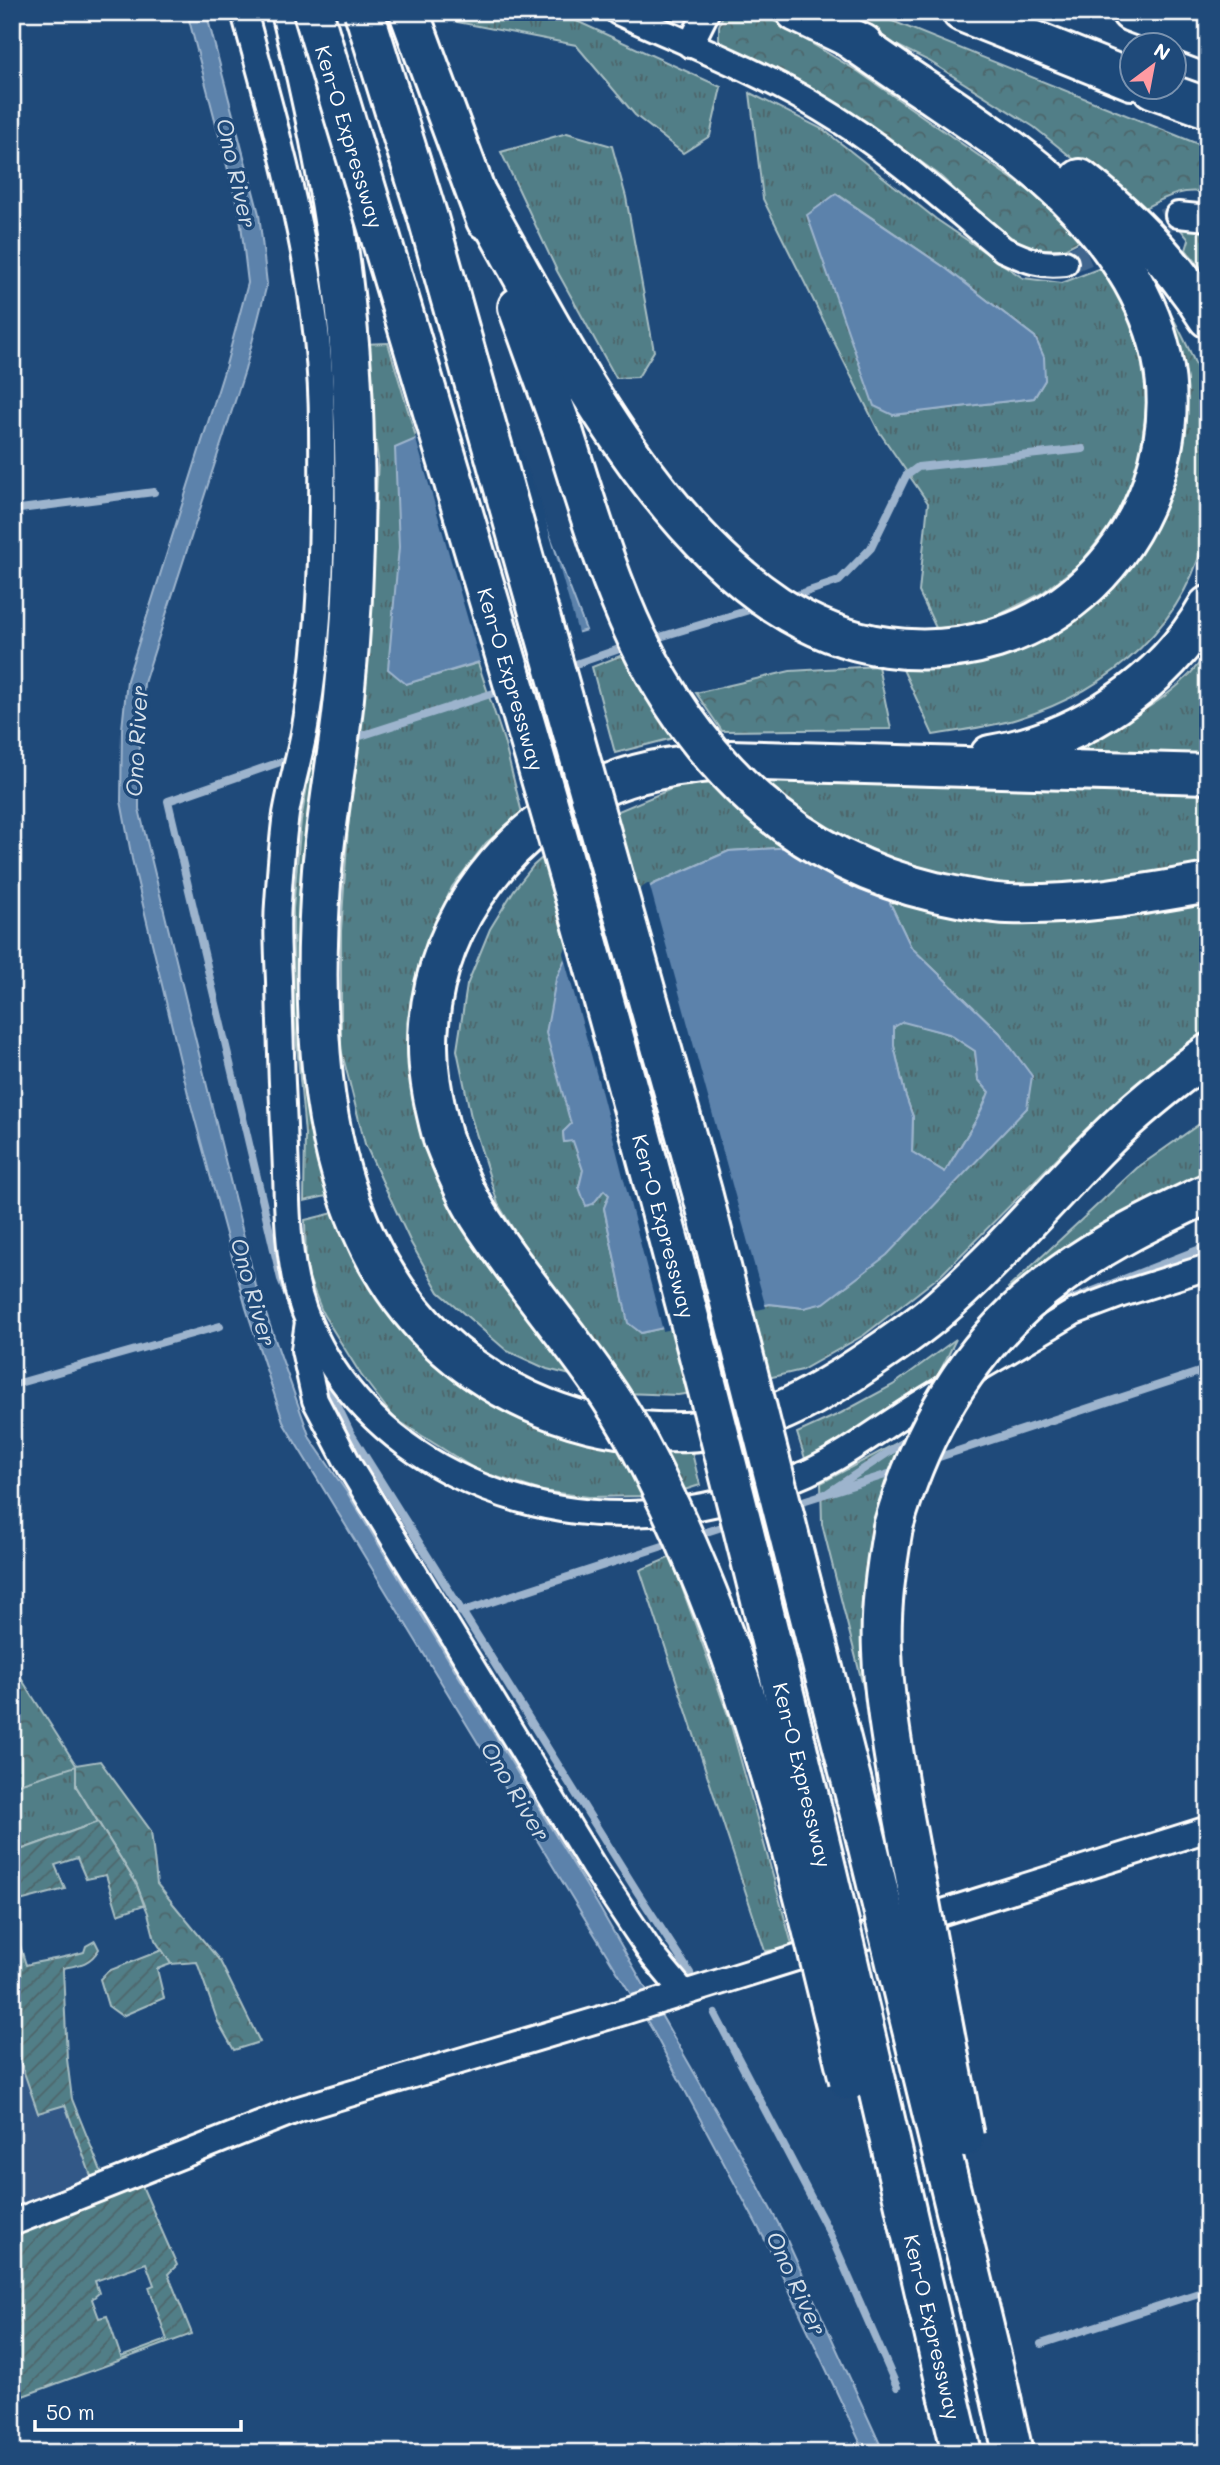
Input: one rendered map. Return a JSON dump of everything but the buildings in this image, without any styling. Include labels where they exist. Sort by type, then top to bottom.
[{"type":"highway","points":[[291,12],[317,121],[339,241],[355,442],[351,606],[344,695],[322,872],[319,1032],[331,1133],[343,1182],[360,1229],[381,1270],[407,1306],[453,1352],[506,1391],[586,1423],[623,1430],[664,1432],[735,1425],[774,1414],[817,1394],[900,1340],[934,1313],[1023,1226],[1103,1141],[1144,1104],[1208,1054]]},
{"type":"highway","name":"Ken-O Expressway","points":[[313,12],[496,626],[658,1200],[818,1828],[962,2453]]},
{"type":"highway","name":"Ken-O Expressway","points":[[364,12],[432,232],[702,1192],[861,1818],[1013,2453]]},
{"type":"highway","points":[[409,12],[564,434],[614,584],[637,638],[663,687],[695,737],[720,767],[783,823],[852,864],[887,878],[965,898],[1006,904],[1098,901],[1208,883]]},
{"type":"highway","points":[[796,12],[842,33],[957,94],[1004,124],[1095,191],[1171,263],[1208,318]]},
{"type":"highway","points":[[962,12],[1118,74]]},
{"type":"highway","points":[[1131,12],[1208,41]]},
{"type":"highway","points":[[478,196],[576,370],[641,466],[677,513],[747,582],[779,606],[833,633],[865,643],[932,650],[963,648],[1033,623],[1087,585],[1111,560],[1130,535],[1145,504],[1165,439],[1168,410],[1166,379],[1158,344],[1134,284],[1095,226],[1070,198],[1012,150],[842,33]]},
{"type":"highway","points":[[1188,101],[1208,108]]},
{"type":"highway","points":[[904,764],[1003,753],[1074,728],[1102,714],[1159,671],[1182,645],[1208,606]]},
{"type":"highway","points":[[949,2398],[897,2275],[789,1841],[740,1677],[710,1598],[670,1506],[637,1442],[588,1364],[478,1214],[459,1180],[443,1139],[432,1098],[428,1025],[442,956],[475,891],[497,863],[544,821],[581,796],[649,771],[730,760],[1208,774]]},
{"type":"highway","points":[[1023,1226],[1069,1198],[1152,1126],[1208,1087]]},
{"type":"highway","points":[[998,2385],[983,2226],[948,2062],[903,1812],[886,1695],[882,1611],[892,1527],[912,1467],[943,1404],[983,1346],[1008,1319],[1063,1273],[1096,1252],[1208,1193]]},
{"type":"highway","points":[[892,1527],[922,1460],[952,1407],[970,1380],[1012,1333],[1042,1306],[1107,1263],[1175,1230],[1208,1219]]},
{"type":"street","points":[[244,12],[304,246],[315,321],[322,419],[318,620],[306,726],[286,814],[277,907],[280,1048],[291,1264],[308,1322],[344,1384],[370,1415],[402,1444],[486,1490],[529,1504],[573,1511],[664,1514],[745,1497],[809,1472],[1074,1312],[1208,1266]]},
{"type":"street","points":[[618,12],[821,108],[876,145],[1003,249],[1045,265],[1065,263]]},
{"type":"street","points":[[690,45],[706,13]]},
{"type":"street","points":[[1178,215],[1208,218]]},
{"type":"street","points":[[308,1322],[304,1350],[315,1400],[350,1467],[593,1866],[678,1995]]},
{"type":"street","points":[[12,2223],[299,2109],[624,2012],[1208,1829]]},
{"type":"shaded area","points":[[12,2016],[17,2052],[38,2112],[64,2105],[91,2176],[12,2212]]},
{"type":"green space","points":[[454,12],[557,12],[721,87],[710,136],[683,153],[635,115],[576,45],[457,22]]},
{"type":"green space","points":[[651,12],[691,12],[671,20]]},
{"type":"green space","points":[[724,12],[759,12],[859,72],[1051,206],[1080,241],[1064,249],[1035,249],[1007,238],[938,174],[854,114],[719,41],[719,26]]},
{"type":"green space","points":[[829,12],[870,12],[1208,148],[1208,194],[1190,191],[1181,193],[1138,211],[1034,127],[929,61]]},
{"type":"green space","points":[[750,93],[824,130],[936,219],[1023,278],[1062,283],[1103,267],[1137,332],[1147,399],[1139,466],[1114,520],[1080,564],[1042,593],[989,620],[937,630],[919,592],[928,503],[878,430],[763,199]],"holes":[[[837,194],[944,267],[1035,337],[1045,380],[1034,398],[893,415]]]},
{"type":"green space","points":[[567,133],[612,146],[626,197],[654,351],[638,377],[616,378],[557,271],[501,152]]},
{"type":"green space","points":[[1208,215],[1208,276],[1186,250],[1189,240],[1177,225]]},
{"type":"green space","points":[[1166,305],[1196,365],[1208,403],[1208,523],[1198,559],[1183,592],[1164,622],[1141,648],[1114,671],[1084,690],[1017,719],[933,735],[901,665],[956,667],[999,657],[1040,642],[1078,617],[1103,595],[1126,570],[1162,513],[1175,481],[1183,449],[1186,415],[1177,345]]},
{"type":"green space","points":[[388,343],[418,444],[396,448],[406,684],[478,663],[504,741],[522,813],[486,843],[452,887],[419,963],[407,1023],[412,1088],[429,1152],[494,1267],[571,1375],[547,1369],[507,1351],[439,1292],[411,1243],[365,1144],[341,1049],[341,931],[355,726],[367,675],[378,459],[362,344]]},
{"type":"green space","points":[[341,465],[331,1195],[304,1201],[305,1134],[294,1012],[293,909],[301,820],[326,683]]},
{"type":"green space","points":[[1208,651],[1208,758],[1077,749],[1165,695],[1196,668]]},
{"type":"green space","points":[[630,652],[677,737],[615,753],[592,667]]},
{"type":"green space","points":[[878,666],[891,729],[722,731],[696,693],[790,671]]},
{"type":"green space","points":[[785,774],[1208,790],[1208,1029],[1148,1074],[1076,1139],[941,1275],[864,1335],[802,1370],[730,1387],[678,1395],[623,1393],[541,1275],[498,1204],[471,1117],[457,1050],[467,985],[490,929],[514,890],[533,866],[573,830],[683,784]],"holes":[[[858,843],[878,852],[890,903],[911,947],[1000,1033],[1027,1108],[804,1308],[770,1304],[641,1333],[628,1322],[604,1208],[609,1195],[604,1190],[593,1204],[579,1187],[583,1170],[573,1140],[564,1142],[563,1132],[572,1124],[606,914],[654,884],[729,851]]]},
{"type":"green space","points":[[903,1021],[949,1034],[975,1051],[978,1079],[989,1092],[975,1122],[945,1172],[912,1152],[913,1117],[894,1046],[894,1027]]},
{"type":"green space","points":[[1208,1118],[1208,1179],[1012,1296],[1008,1288],[1137,1168]]},
{"type":"green space","points":[[338,1212],[359,1260],[358,1270],[378,1301],[424,1354],[462,1387],[510,1415],[569,1438],[620,1449],[644,1496],[589,1497],[542,1491],[478,1471],[394,1418],[361,1375],[323,1314],[306,1270],[305,1220]]},
{"type":"green space","points":[[956,1339],[933,1386],[807,1465],[797,1433],[893,1385]]},
{"type":"green space","points":[[904,1439],[889,1480],[878,1745],[822,1524],[821,1483]]},
{"type":"green space","points":[[662,1449],[691,1449],[700,1485],[681,1491]]},
{"type":"green space","points":[[671,1557],[729,1718],[793,1948],[765,1951],[640,1570]]},
{"type":"green space","points":[[12,1664],[76,1765],[100,1761],[151,1831],[157,1884],[220,1961],[260,2042],[234,2050],[218,2022],[197,1962],[171,1964],[155,1940],[136,1883],[76,1786],[76,1766],[12,1786]]},
{"type":"green space","points":[[76,1765],[76,1786],[98,1822],[12,1853],[12,1786]]},
{"type":"green space","points":[[98,1822],[136,1883],[144,1905],[118,1914],[106,1875],[86,1879],[77,1858],[55,1865],[65,1889],[12,1903],[12,1853]]},
{"type":"green space","points":[[12,1930],[15,1940],[18,1939],[26,1965],[84,1952],[86,1946],[95,1941],[99,1949],[84,1963],[63,1968],[67,2059],[72,2099],[103,2176],[91,2176],[65,2105],[38,2113],[17,2052],[12,2016]]},
{"type":"green space","points":[[162,1950],[171,1964],[157,1969],[164,1998],[122,2016],[108,2006],[100,1979],[108,1971]]},
{"type":"green space","points":[[139,2179],[177,2265],[168,2274],[192,2334],[12,2400],[12,2233]],"holes":[[[146,2263],[154,2285],[149,2287],[167,2340],[121,2357],[107,2316],[99,2318],[92,2299],[99,2293],[95,2281]]]},
{"type":"water","name":"Ono River","points":[[187,12],[206,12],[259,214],[267,284],[245,370],[144,683],[139,743],[139,809],[256,1286],[310,1438],[348,1494],[598,1905],[746,2163],[786,2238],[884,2453],[865,2453],[772,2253],[652,2029],[284,1424],[246,1308],[188,1094],[132,859],[121,801],[122,729],[127,680],[226,365],[248,283],[240,216]]},
{"type":"water","points":[[836,194],[944,267],[1035,337],[1044,357],[1045,380],[1034,398],[893,415],[874,406],[807,215]]},
{"type":"water","points":[[499,403],[586,630],[406,684],[388,669],[399,547],[395,448]]},
{"type":"water","points":[[858,843],[878,852],[890,903],[911,947],[1000,1033],[1032,1076],[1027,1108],[887,1255],[824,1303],[804,1308],[770,1304],[641,1333],[628,1323],[604,1208],[609,1195],[604,1190],[593,1204],[586,1206],[579,1187],[583,1170],[573,1141],[564,1142],[563,1132],[571,1124],[546,1033],[556,979],[572,943],[606,914],[654,884],[729,851]],"holes":[[[903,1022],[949,1034],[975,1051],[978,1079],[989,1092],[975,1122],[945,1172],[912,1152],[913,1117],[894,1046],[894,1027]]]},
{"type":"pier","points":[[497,400],[501,401],[540,501],[579,636],[481,665],[415,436]]},
{"type":"pier","points":[[649,883],[766,1308],[663,1331],[563,954],[569,941],[604,911]]},
{"type":"waterway","points":[[791,597],[839,581],[871,548],[906,476],[918,467],[1083,449]]},
{"type":"waterway","points":[[12,510],[154,492]]},
{"type":"waterway","points":[[650,640],[759,607]]},
{"type":"waterway","points":[[564,668],[631,645]]},
{"type":"waterway","points":[[348,740],[506,689]]},
{"type":"waterway","points":[[286,760],[168,801],[281,1279],[288,1296]]},
{"type":"waterway","points":[[1055,1306],[1208,1246]]},
{"type":"waterway","points":[[12,1385],[220,1326]]},
{"type":"waterway","points":[[930,1460],[1208,1369]]},
{"type":"waterway","points":[[324,1377],[350,1432],[690,1973]]},
{"type":"waterway","points":[[829,1492],[910,1438]]},
{"type":"waterway","points":[[790,1505],[898,1471]]},
{"type":"waterway","points":[[694,1536],[731,1524]]},
{"type":"waterway","points":[[461,1612],[675,1542]]},
{"type":"waterway","points":[[715,2014],[829,2232],[897,2387]]},
{"type":"waterway","points":[[1041,2344],[1208,2290]]},
{"type":"tunnel","points":[[1065,263],[1178,215]]}]
